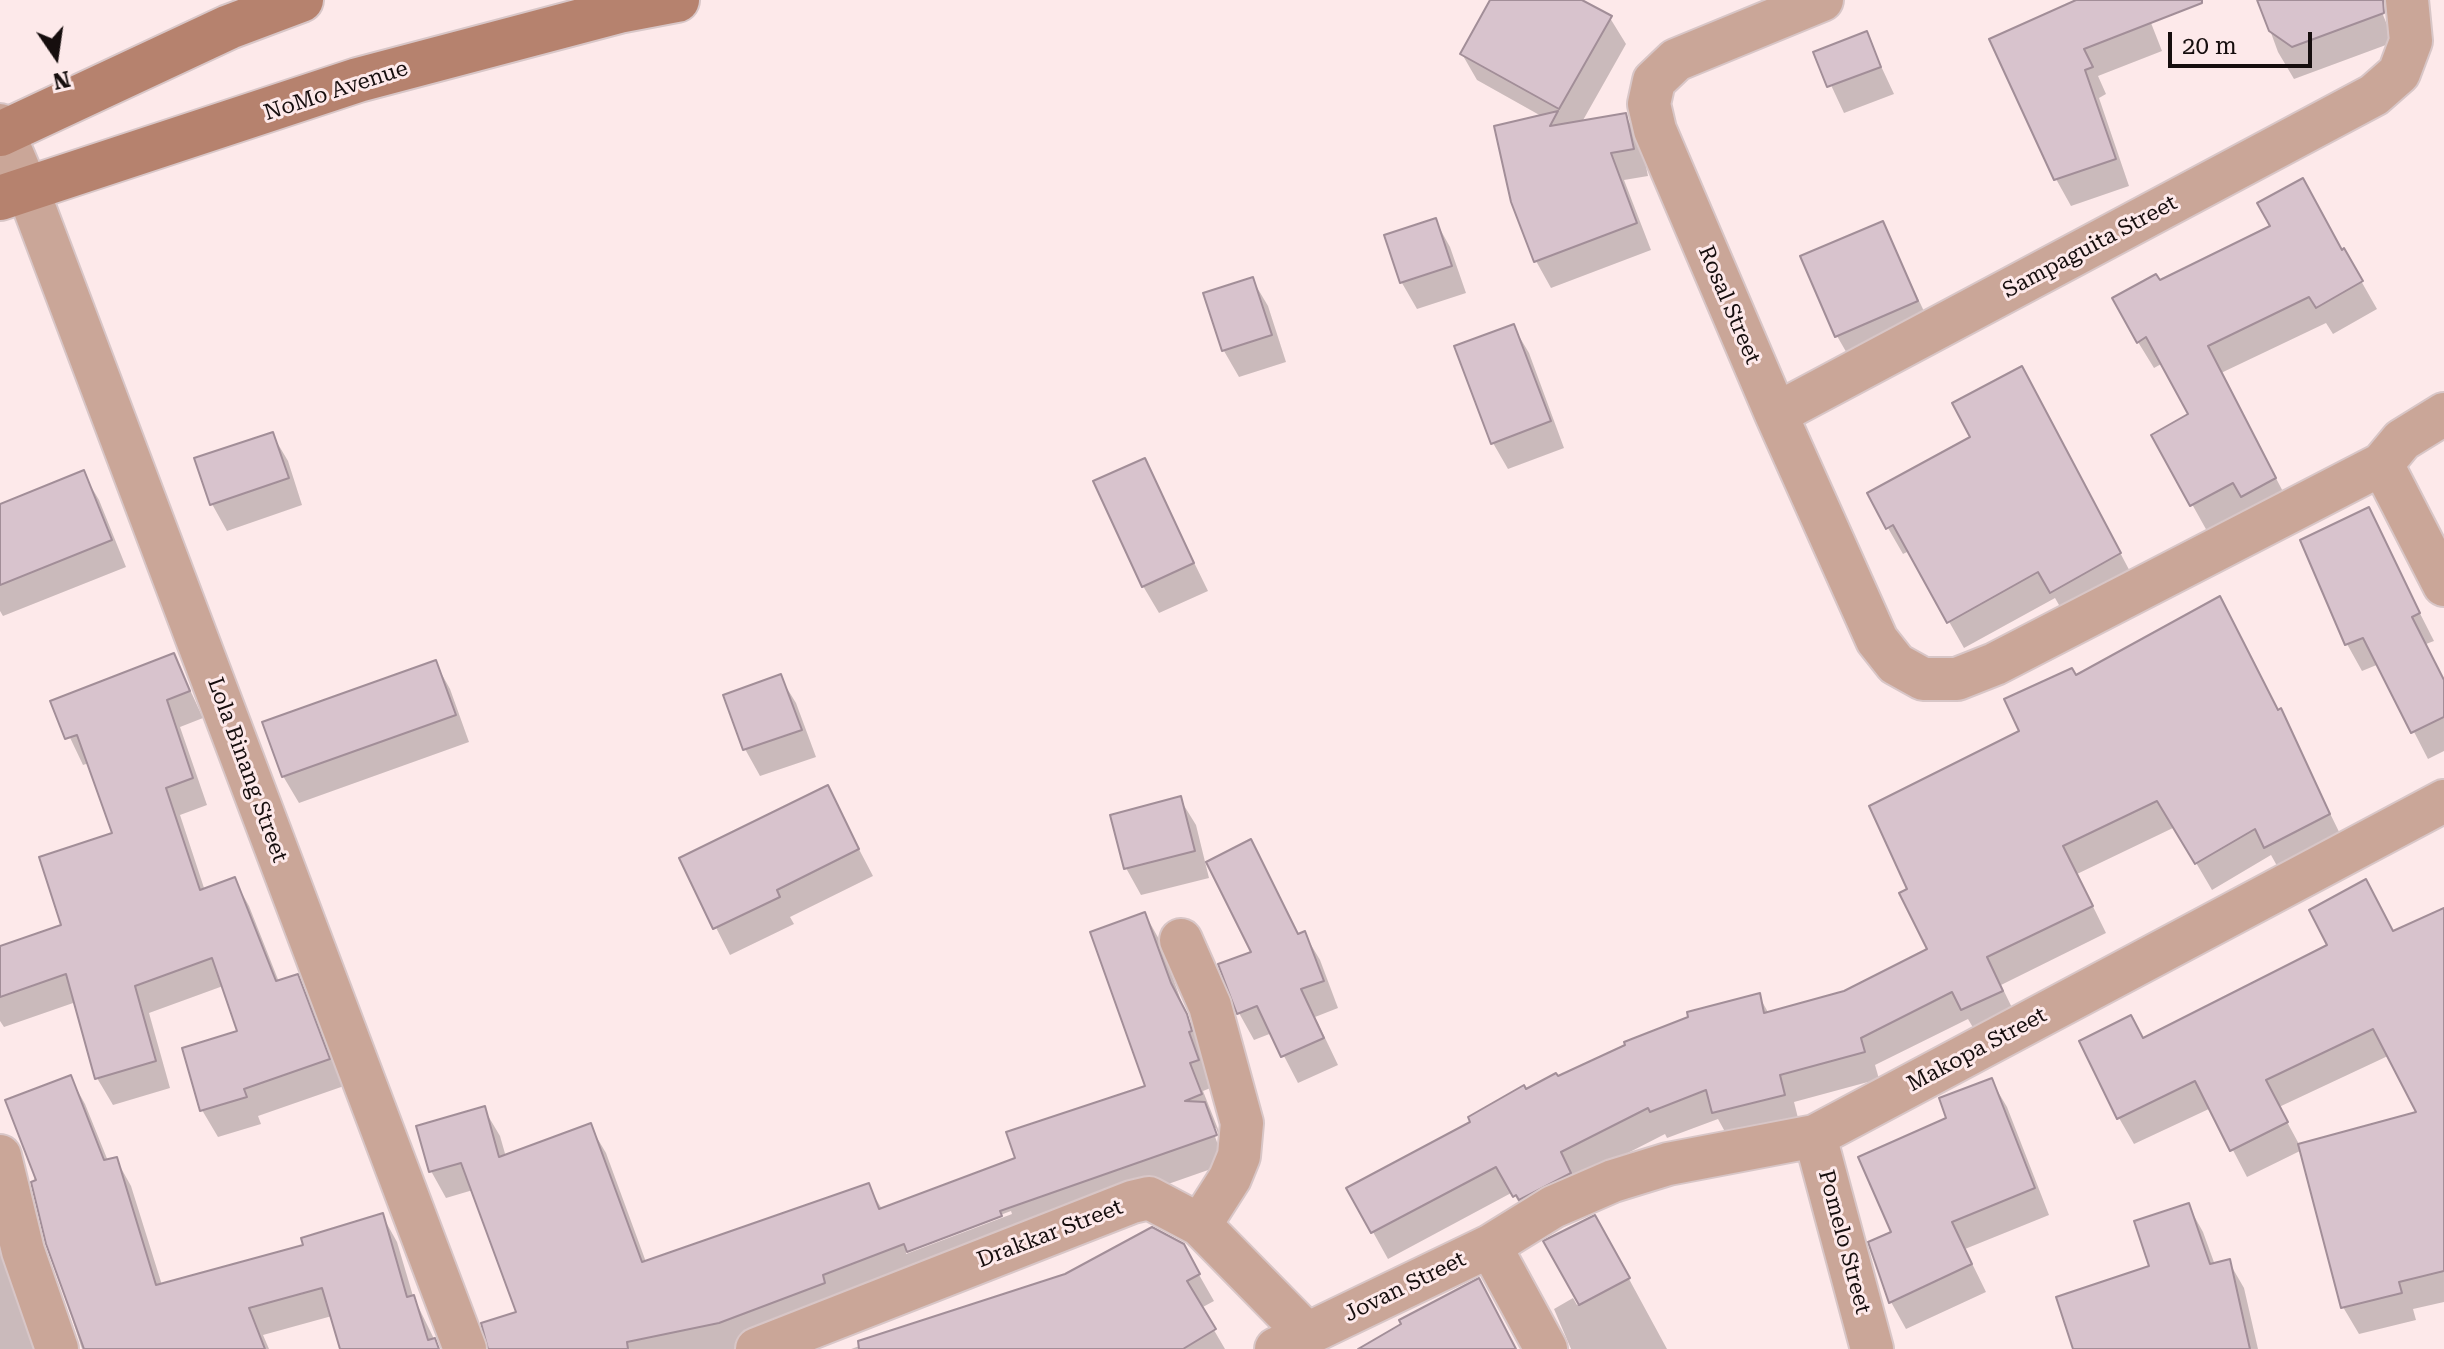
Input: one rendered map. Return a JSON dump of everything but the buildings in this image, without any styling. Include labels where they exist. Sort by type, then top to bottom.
[{"type":"main road","points":[[2,130],[229,27],[301,0]]},
{"type":"main road","name":"NoMo Avenue","points":[[14,194],[358,80],[619,11],[677,0]]},
{"type":"street","name":"Rosal Street","points":[[1822,0],[1676,60],[1654,81],[1649,104],[1655,130],[1776,414],[1877,640],[1896,664],[1923,679],[1957,679],[1995,664],[2392,452]]},
{"type":"street","name":"Sampaguita Street","points":[[1776,414],[2374,95],[2399,73],[2411,41],[2407,0]]},
{"type":"street","name":"Lola Binang Street","points":[[2,130],[14,194],[465,1349]]},
{"type":"street","points":[[2444,414],[2392,452],[2444,585]]},
{"type":"street","name":"Makopa Street","points":[[1490,1246],[1553,1207],[1613,1181],[1668,1164],[1815,1136],[2444,801]]},
{"type":"street","points":[[1181,940],[1210,1006],[1242,1123],[1239,1156],[1230,1178],[1200,1225]]},
{"type":"street","name":"Pomelo Street","points":[[1815,1136],[1872,1349]]},
{"type":"street","points":[[0,1156],[11,1254],[57,1349]]},
{"type":"street","name":"Drakkar Street","points":[[757,1349],[1149,1198],[1166,1204],[1200,1225],[1291,1342]]},
{"type":"street","points":[[1490,1246],[1546,1349]]},
{"type":"street","name":"Jovan Street","points":[[1291,1342],[1490,1246]]}]
